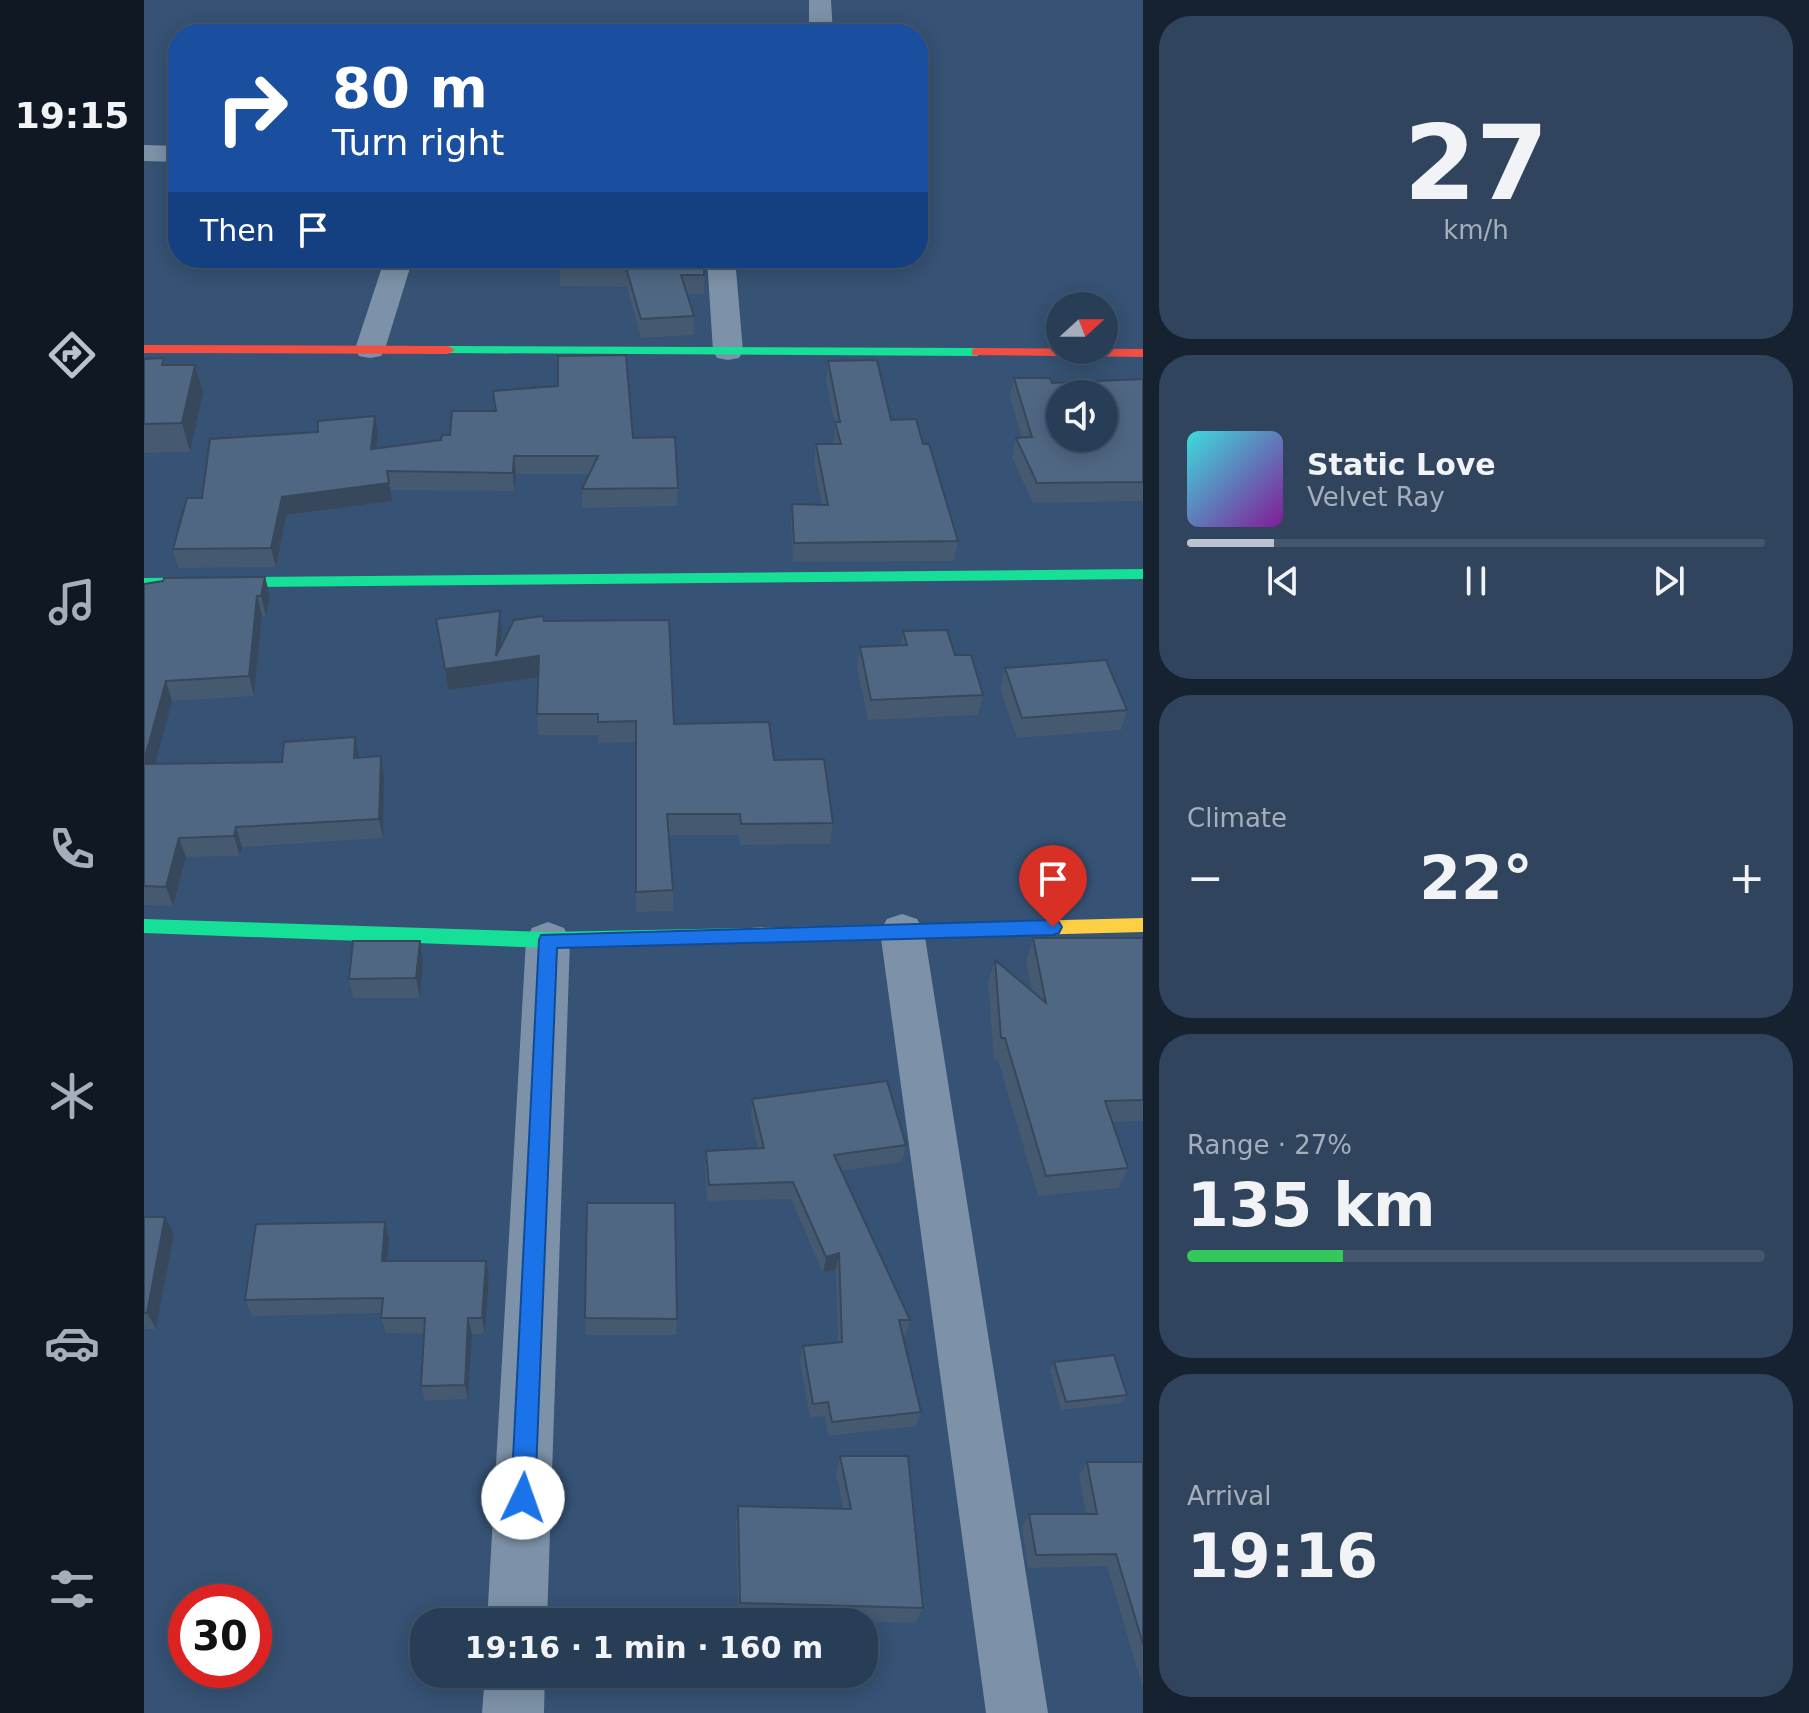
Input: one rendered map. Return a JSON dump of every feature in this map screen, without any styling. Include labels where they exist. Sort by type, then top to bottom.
[{"type":"street","points":[[820,0],[821,24]]},
{"type":"street","points":[[144,153],[168,154]]},
{"type":"street","points":[[370,349],[396,268]]},
{"type":"street","points":[[722,268],[728,351]]},
{"type":"street","points":[[144,349],[1143,353]]},
{"type":"street","points":[[144,583],[1143,574]]},
{"type":"street","points":[[144,926],[548,940],[1143,925]]},
{"type":"street","points":[[902,931],[1017,1713]]},
{"type":"street","points":[[518,1608],[548,940]]},
{"type":"street","points":[[513,1713],[514,1688]]},
{"type":"building","points":[[626,268],[704,268],[704,275],[681,275],[694,316],[641,319]]},
{"type":"building","points":[[626,355],[633,438],[675,437],[678,488],[582,489],[598,456],[514,456],[513,473],[387,471],[389,483],[282,497],[271,548],[173,549],[187,498],[202,498],[210,439],[318,432],[318,421],[375,416],[371,449],[441,440],[442,435],[450,435],[452,411],[496,411],[493,391],[558,386],[558,356]]},
{"type":"building","points":[[164,358],[162,365],[195,365],[182,423],[144,424],[144,359]]},
{"type":"building","points":[[877,360],[891,420],[916,419],[923,444],[929,444],[958,541],[794,543],[792,504],[828,505],[816,444],[841,444],[835,422],[840,422],[828,361]]},
{"type":"building","points":[[1014,378],[1050,378],[1046,380],[1046,452],[1118,452],[1118,380],[1143,379],[1143,482],[1037,483],[1016,438],[1032,437]]},
{"type":"building","points":[[265,577],[261,596],[257,596],[249,676],[166,681],[144,761],[144,584],[163,581],[164,578]]},
{"type":"building","points":[[500,611],[496,656],[514,620],[543,616],[544,621],[669,620],[674,724],[769,722],[774,760],[824,759],[833,823],[741,824],[740,814],[667,814],[673,890],[636,892],[636,721],[598,722],[598,714],[537,714],[539,656],[445,669],[436,619]]},
{"type":"building","points":[[947,630],[955,655],[971,655],[983,695],[871,700],[860,647],[907,645],[903,631]]},
{"type":"building","points":[[1106,660],[1127,710],[1022,718],[1005,668]]},
{"type":"building","points":[[355,737],[354,758],[381,756],[379,819],[236,827],[234,836],[179,838],[166,887],[144,886],[144,764],[282,762],[284,742]]},
{"type":"building","points":[[1033,938],[1143,938],[1143,1100],[1105,1101],[1128,1168],[1046,1176],[1005,1038],[1001,1038],[995,960],[1046,1003]]},
{"type":"building","points":[[353,941],[420,941],[416,978],[349,979]]},
{"type":"building","points":[[887,1081],[906,1145],[834,1155],[910,1320],[899,1320],[921,1412],[832,1422],[828,1402],[813,1404],[803,1346],[842,1342],[839,1253],[826,1257],[793,1182],[709,1185],[706,1151],[764,1148],[752,1099]]},
{"type":"building","points":[[587,1203],[675,1203],[677,1319],[585,1318]]},
{"type":"building","points":[[144,1217],[165,1217],[147,1313],[144,1313]]},
{"type":"building","points":[[385,1222],[382,1261],[486,1261],[482,1318],[468,1318],[465,1385],[421,1386],[425,1318],[381,1318],[383,1298],[245,1300],[256,1224]]},
{"type":"building","points":[[1114,1355],[1127,1395],[1066,1402],[1054,1362]]},
{"type":"building","points":[[840,1456],[908,1456],[923,1608],[740,1603],[738,1506],[851,1509]]},
{"type":"building","points":[[1087,1462],[1143,1462],[1143,1644],[1116,1554],[1036,1555],[1029,1514],[1097,1514]]},
{"type":"traffic: fast","points":[[448,350],[977,352]]},
{"type":"traffic: fast","points":[[144,583],[1143,574]]},
{"type":"traffic: fast","points":[[144,926],[548,940],[748,935]]},
{"type":"traffic: slow","points":[[748,935],[1143,925]]},
{"type":"traffic: jam","points":[[144,349],[448,350]]},
{"type":"traffic: jam","points":[[977,352],[1143,353]]},
{"type":"route","points":[[523,1498],[548,940],[1053,927]]}]
